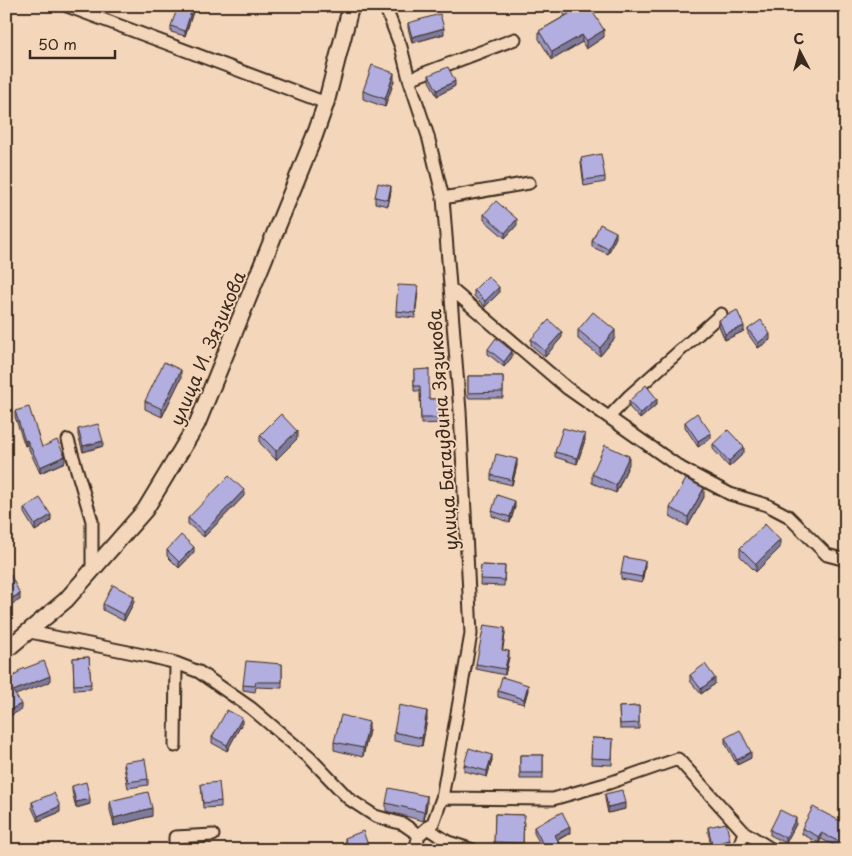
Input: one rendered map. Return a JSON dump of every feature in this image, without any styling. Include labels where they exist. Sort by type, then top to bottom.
[{"type":"main road","name":"улица И. Зязикова","points":[[6,650],[30,632],[66,600],[145,510],[197,424],[326,103],[350,6]]},
{"type":"street","points":[[67,6],[326,103]]},
{"type":"street","name":"улица Багаудина Зязикова","points":[[385,6],[401,47],[408,79],[428,136],[443,198],[460,411],[471,634],[442,798],[433,823],[424,832],[415,849]]},
{"type":"street","points":[[408,79],[515,38]]},
{"type":"street","points":[[443,198],[528,183]]},
{"type":"street","points":[[450,288],[567,388],[681,468],[730,494],[766,505],[788,516],[827,554],[846,560]]},
{"type":"street","points":[[609,418],[629,396],[721,314]]},
{"type":"street","points":[[68,440],[92,521],[92,570]]},
{"type":"street","points":[[30,632],[176,663],[199,672],[251,708],[310,758],[349,799],[375,816],[403,824],[473,850]]},
{"type":"street","points":[[176,663],[176,746]]},
{"type":"street","points":[[442,798],[553,799],[609,783],[678,759],[744,832],[774,850]]},
{"type":"street","points":[[738,850],[744,832]]},
{"type":"street","points":[[175,850],[175,837],[212,835]]},
{"type":"building","points":[[178,6],[193,6],[185,31],[171,26]]},
{"type":"building","points":[[564,6],[589,6],[604,30],[586,41],[582,35],[552,52],[539,31],[569,14]]},
{"type":"building","points":[[440,14],[444,28],[412,37],[408,23]]},
{"type":"building","points":[[372,65],[394,73],[385,99],[363,91]]},
{"type":"building","points":[[448,67],[455,81],[437,90],[429,75]]},
{"type":"building","points":[[601,154],[605,177],[584,180],[581,158]]},
{"type":"building","points":[[378,183],[391,186],[388,200],[375,197]]},
{"type":"building","points":[[496,201],[517,219],[505,233],[484,214]]},
{"type":"building","points":[[600,224],[616,232],[608,249],[592,241]]},
{"type":"building","points":[[488,276],[499,287],[485,301],[474,290]]},
{"type":"building","points":[[398,285],[418,286],[415,313],[396,311]]},
{"type":"building","points":[[737,310],[744,326],[725,334],[719,320]]},
{"type":"building","points":[[593,312],[615,330],[600,348],[578,330]]},
{"type":"building","points":[[549,320],[562,332],[545,351],[531,339]]},
{"type":"building","points":[[761,320],[770,334],[758,343],[748,329]]},
{"type":"building","points":[[496,338],[512,351],[504,362],[488,349]]},
{"type":"building","points":[[164,362],[181,370],[162,409],[145,401]]},
{"type":"building","points":[[429,369],[429,399],[442,399],[442,418],[421,418],[420,386],[414,386],[414,370]]},
{"type":"building","points":[[468,376],[503,376],[503,392],[468,393]]},
{"type":"building","points":[[646,385],[657,399],[640,414],[629,401]]},
{"type":"building","points":[[29,407],[42,447],[57,440],[65,456],[40,467],[27,440],[25,441],[15,411]]},
{"type":"building","points":[[697,413],[711,433],[698,441],[685,422]]},
{"type":"building","points":[[281,414],[297,431],[276,451],[260,435]]},
{"type":"building","points":[[98,424],[103,441],[83,446],[78,429]]},
{"type":"building","points":[[563,428],[585,434],[577,458],[555,452]]},
{"type":"building","points":[[728,430],[744,447],[729,461],[713,444]]},
{"type":"building","points":[[605,445],[629,456],[616,485],[592,474]]},
{"type":"building","points":[[496,454],[517,459],[512,480],[491,475]]},
{"type":"building","points":[[229,476],[244,490],[204,532],[188,518]]},
{"type":"building","points":[[686,479],[704,488],[688,517],[670,508]]},
{"type":"building","points":[[497,495],[515,501],[510,517],[492,511]]},
{"type":"building","points":[[40,498],[51,515],[35,525],[24,508]]},
{"type":"building","points":[[765,524],[780,540],[756,564],[740,548]]},
{"type":"building","points":[[181,535],[194,547],[179,562],[167,550]]},
{"type":"building","points":[[624,557],[645,561],[642,577],[621,573]]},
{"type":"building","points":[[481,565],[505,566],[504,580],[480,579]]},
{"type":"building","points":[[10,574],[20,594],[6,601],[6,576]]},
{"type":"building","points":[[113,585],[134,596],[124,615],[103,604]]},
{"type":"building","points":[[484,625],[505,628],[502,650],[509,651],[505,669],[476,664]]},
{"type":"building","points":[[89,657],[91,684],[74,685],[73,658]]},
{"type":"building","points":[[44,661],[50,676],[13,691],[21,704],[6,712],[6,680],[19,673],[18,671]]},
{"type":"building","points":[[246,661],[282,664],[282,682],[256,682],[255,686],[243,685]]},
{"type":"building","points":[[705,664],[715,678],[701,689],[690,675]]},
{"type":"building","points":[[502,677],[528,685],[524,699],[498,691]]},
{"type":"building","points":[[399,705],[427,711],[422,738],[394,732]]},
{"type":"building","points":[[639,706],[639,723],[620,724],[619,707]]},
{"type":"building","points":[[227,710],[242,718],[227,745],[212,737]]},
{"type":"building","points":[[341,715],[369,722],[363,748],[334,742]]},
{"type":"building","points":[[740,730],[751,752],[737,760],[725,738]]},
{"type":"building","points":[[592,738],[613,739],[612,759],[591,758]]},
{"type":"building","points":[[469,748],[492,755],[487,771],[464,765]]},
{"type":"building","points":[[520,755],[543,755],[543,773],[520,773]]},
{"type":"building","points":[[145,759],[148,779],[128,782],[124,762]]},
{"type":"building","points":[[86,782],[90,799],[76,802],[72,786]]},
{"type":"building","points":[[219,782],[221,801],[203,803],[201,784]]},
{"type":"building","points":[[389,788],[427,796],[424,812],[386,803]]},
{"type":"building","points":[[622,790],[625,803],[608,807],[605,794]]},
{"type":"building","points":[[148,792],[152,808],[114,818],[110,801]]},
{"type":"building","points":[[54,793],[60,806],[38,816],[32,802]]},
{"type":"building","points":[[813,807],[846,824],[846,845],[821,833],[819,837],[802,828]]},
{"type":"building","points":[[780,810],[796,818],[786,838],[770,830]]},
{"type":"building","points":[[562,812],[570,827],[555,835],[563,850],[541,850],[545,848],[534,827]]},
{"type":"building","points":[[495,814],[524,815],[523,843],[494,842]]},
{"type":"building","points":[[726,823],[730,840],[712,844],[708,827]]},
{"type":"building","points":[[363,831],[369,848],[349,850],[345,838]]},
{"type":"building","points":[[612,844],[614,850],[594,850]]}]
